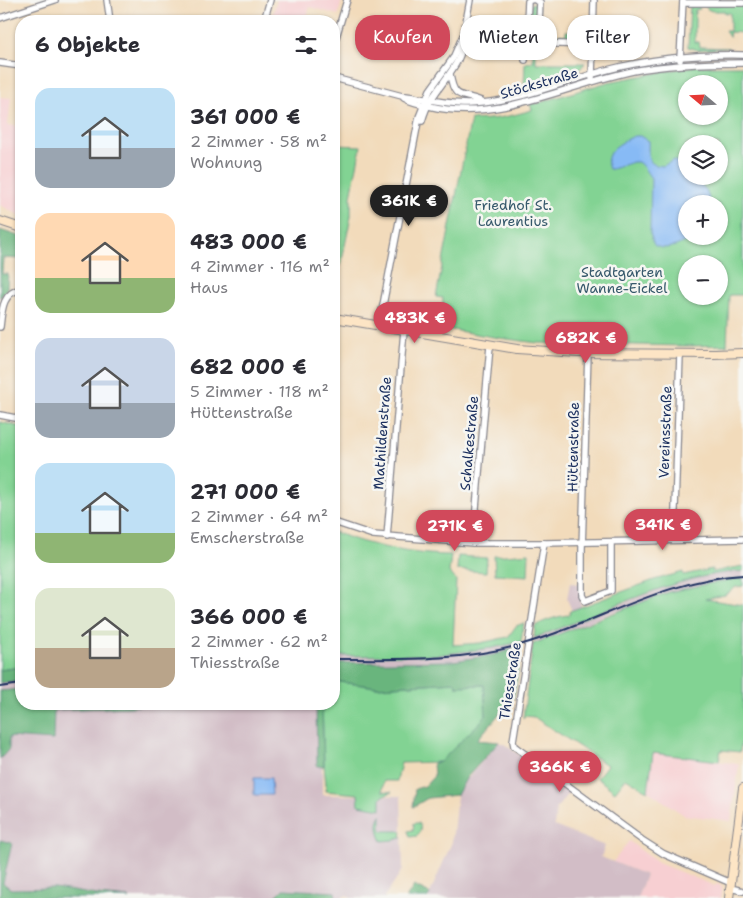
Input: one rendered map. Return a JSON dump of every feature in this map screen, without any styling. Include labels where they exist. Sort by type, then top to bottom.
[{"type":"main road","points":[[2,221],[15,226]]},
{"type":"main road","points":[[340,319],[490,346],[546,352],[743,353]]},
{"type":"main road","points":[[729,898],[743,788]]},
{"type":"street","points":[[0,18],[55,0]]},
{"type":"street","points":[[107,0],[109,15]]},
{"type":"street","points":[[266,15],[270,0]]},
{"type":"street","points":[[340,24],[347,0]]},
{"type":"street","points":[[467,15],[470,0]]},
{"type":"street","points":[[527,15],[528,1],[531,0]]},
{"type":"street","points":[[536,0],[540,2],[539,15]]},
{"type":"street","points":[[593,15],[594,0]]},
{"type":"street","points":[[680,65],[683,1],[700,4],[743,3]]},
{"type":"street","points":[[379,326],[419,125],[430,90],[453,58],[460,42]]},
{"type":"street","name":"Stöckstraße","points":[[340,80],[460,111],[488,110],[527,101],[619,68],[680,58],[743,55]]},
{"type":"street","points":[[427,102],[450,74],[460,56]]},
{"type":"street","points":[[592,60],[592,78]]},
{"type":"street","points":[[0,63],[15,65]]},
{"type":"street","name":"Stöckstraße","points":[[427,102],[459,104],[483,102],[592,78],[680,65],[743,63]]},
{"type":"street","name":"Stöckstraße","points":[[450,74],[452,86],[456,92],[461,96],[483,102]]},
{"type":"street","points":[[0,327],[2,308],[6,297],[15,290]]},
{"type":"street","name":"Mathildenstraße","points":[[387,537],[404,330]]},
{"type":"street","name":"Schalkestraße","points":[[473,542],[490,346]]},
{"type":"street","name":"Hüttenstraße","points":[[588,353],[582,595],[584,600],[587,601],[611,591],[611,542]]},
{"type":"street","name":"Vereinsstraße","points":[[674,540],[680,354]]},
{"type":"street","points":[[0,415],[15,419]]},
{"type":"street","points":[[340,524],[359,531],[387,537],[473,542],[544,543],[743,539]]},
{"type":"street","name":"Thiesstraße","points":[[544,543],[520,692],[513,741],[514,746],[664,854],[743,891]]},
{"type":"shaded area","points":[[277,0],[342,0],[338,15],[310,7],[307,15],[273,15]]},
{"type":"shaded area","points":[[0,97],[11,98],[8,125],[15,126],[15,213],[0,205]]},
{"type":"shaded area","points":[[743,571],[743,578],[712,583],[613,612],[534,644],[536,638],[534,638],[669,585],[715,574]]},
{"type":"shaded area","points":[[570,583],[580,584],[581,607],[572,611],[567,599]]},
{"type":"shaded area","points":[[521,642],[520,647],[493,655],[453,661],[340,663],[340,656],[437,655]]},
{"type":"shaded area","points":[[15,681],[15,690],[0,691],[0,683]]},
{"type":"shaded area","points":[[53,710],[316,710],[317,766],[322,766],[322,795],[401,796],[403,869],[385,898],[351,898],[347,895],[336,898],[335,895],[276,898],[130,898],[55,888],[10,889],[3,884],[12,843],[0,840],[0,759],[9,749],[8,736]]},
{"type":"shaded area","points":[[499,742],[570,791],[556,809],[554,826],[605,846],[601,857],[646,875],[637,898],[428,898],[452,842],[459,788]]},
{"type":"shaded area","points":[[653,753],[739,764],[731,821],[684,815],[648,791]]},
{"type":"shaded area","points":[[629,841],[658,863],[715,886],[717,884],[720,885],[722,890],[721,898],[637,898],[646,875],[613,862]]},
{"type":"green space","points":[[534,3],[538,7],[538,15],[530,15],[531,4]]},
{"type":"green space","points":[[706,4],[743,5],[743,33],[730,32],[729,37],[725,31],[730,31],[730,13],[712,11],[707,9]]},
{"type":"green space","points":[[690,6],[698,6],[700,9],[695,10],[695,42],[699,42],[700,47],[729,48],[698,50],[688,47]]},
{"type":"green space","points":[[567,31],[567,38],[557,38],[557,35],[566,35]]},
{"type":"green space","points":[[533,60],[536,60],[536,63],[585,63],[579,70],[524,86],[525,63],[533,62]]},
{"type":"green space","name":"Stadtgarten Wanne-Eickel","points":[[694,66],[743,66],[743,295],[729,295],[727,345],[538,343],[441,328],[443,298],[436,297],[471,119],[494,119],[509,116],[532,110],[530,103],[533,102],[535,104],[608,82]]},
{"type":"green space","points":[[340,145],[361,146],[351,196],[351,216],[341,265]]},
{"type":"green space","points":[[0,230],[15,235],[15,259],[3,258],[2,274],[8,274],[7,290],[0,298]]},
{"type":"green space","points":[[0,422],[15,426],[15,668],[0,670]]},
{"type":"green space","points":[[340,534],[391,549],[451,555],[449,572],[456,580],[453,645],[480,643],[508,637],[516,626],[524,623],[521,642],[437,655],[340,656]]},
{"type":"green space","points":[[529,553],[528,576],[495,574],[494,556]]},
{"type":"green space","points":[[458,556],[487,558],[486,572],[457,570]]},
{"type":"green space","points":[[743,566],[743,571],[716,574],[663,588],[534,638],[535,626],[539,624],[569,615],[570,611],[654,580],[683,572],[683,575],[712,569],[713,572]]},
{"type":"green space","points":[[743,578],[743,586],[736,587],[725,595],[705,599],[743,605],[743,730],[740,752],[721,750],[719,761],[653,753],[648,791],[626,778],[615,792],[597,778],[607,765],[534,717],[525,716],[523,718],[533,644],[669,592]]},
{"type":"green space","points":[[520,647],[514,697],[477,740],[499,742],[467,777],[457,795],[428,798],[413,807],[415,789],[425,786],[434,776],[433,763],[440,762],[486,716],[484,685],[456,686],[455,682],[377,687],[340,682],[340,663],[453,661],[493,655]]},
{"type":"green space","points":[[15,668],[15,681],[0,683],[0,670]]},
{"type":"green space","points":[[340,682],[377,687],[456,682],[456,686],[484,685],[486,716],[440,762],[401,763],[397,781],[384,781],[382,791],[392,792],[381,797],[381,809],[359,805],[358,794],[325,791],[322,710],[340,710]]},
{"type":"green space","points":[[15,690],[15,710],[54,710],[53,740],[9,737],[9,749],[0,759],[0,691]]},
{"type":"green space","points":[[316,710],[322,710],[324,766],[317,766]]},
{"type":"green space","points":[[381,815],[381,831],[402,831],[401,838],[382,841],[378,828],[378,821]]},
{"type":"green space","points":[[414,823],[419,823],[420,830],[417,836],[410,837],[408,831],[413,830]]},
{"type":"green space","points":[[0,840],[12,843],[3,883],[11,889],[55,888],[130,898],[0,898]]},
{"type":"green space","points":[[414,886],[430,894],[428,898],[406,898]]},
{"type":"green space","points":[[283,889],[335,892],[336,898],[274,898]]},
{"type":"water","points":[[634,136],[640,136],[648,141],[648,154],[653,164],[663,166],[674,160],[678,163],[678,185],[701,185],[706,190],[708,195],[678,195],[679,245],[663,248],[654,245],[650,233],[651,178],[638,162],[609,169],[608,157],[610,152]]},
{"type":"water","points":[[254,778],[271,778],[272,795],[254,795]]},
{"type":"railway","points":[[340,659],[453,657],[500,650],[578,625],[659,593],[714,578],[743,575]]},
{"type":"railway","points":[[0,687],[15,685]]},
{"type":"park label","name":"Friedhof St. Laurentius","points":[[513,214]]}]
